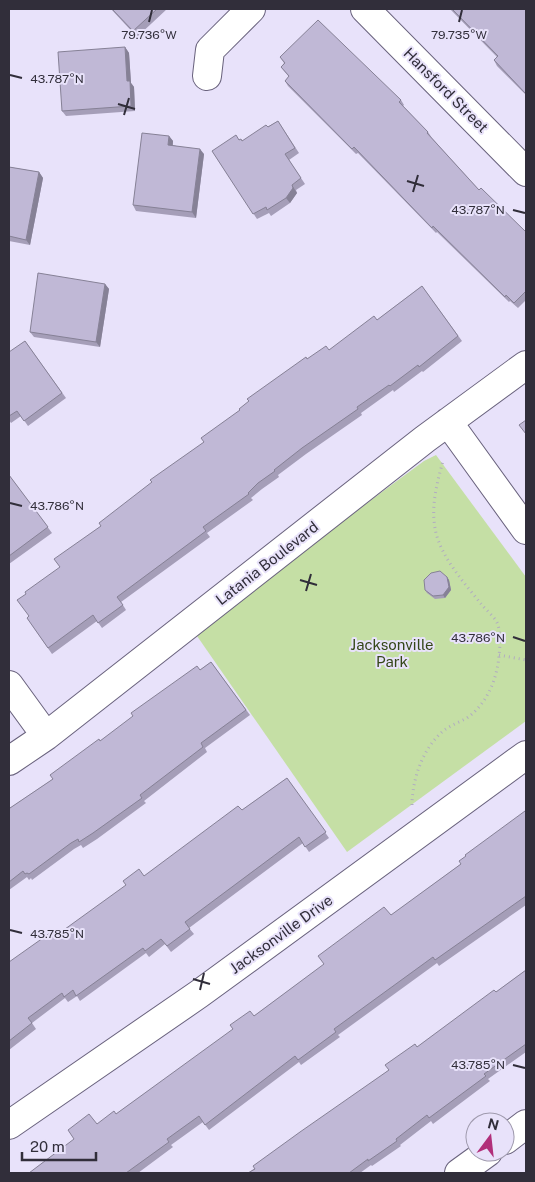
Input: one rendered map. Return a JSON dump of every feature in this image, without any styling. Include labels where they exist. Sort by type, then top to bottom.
[{"type":"street","points":[[207,76],[210,50],[251,9]]},
{"type":"street","name":"Hansford Street","points":[[365,9],[526,172]]},
{"type":"street","name":"Latania Boulevard","points":[[9,761],[46,736],[448,422],[526,365]]},
{"type":"street","points":[[448,422],[526,530]]},
{"type":"street","points":[[9,685],[46,736]]},
{"type":"street","name":"Jacksonville Drive","points":[[9,1125],[199,994],[526,756]]},
{"type":"street","points":[[515,1132],[526,1124]]},
{"type":"street","points":[[459,1173],[474,1162]]},
{"type":"path","points":[[412,809],[414,786],[426,754],[440,733],[468,717],[484,700],[497,672],[499,656],[500,636],[498,624],[451,564],[435,529],[434,496],[443,460]]},
{"type":"path","points":[[499,656],[526,660]]},
{"type":"green space","name":"Jacksonville Park","points":[[436,455],[526,577],[526,721],[347,852],[197,636],[337,525],[424,461]]},
{"type":"building","points":[[112,9],[157,9],[133,31]]},
{"type":"building","points":[[452,9],[526,9],[526,94],[494,60],[498,56]]},
{"type":"building","points":[[318,20],[401,100],[399,102],[479,190],[481,188],[526,232],[526,291],[514,303],[506,295],[505,297],[433,226],[432,228],[354,147],[352,149],[285,81],[289,76],[281,67],[285,63],[280,57]]},
{"type":"building","points":[[125,47],[127,81],[130,81],[131,106],[62,111],[58,52]]},
{"type":"building","points":[[278,121],[295,148],[285,154],[301,178],[292,185],[293,188],[286,198],[267,210],[266,207],[253,214],[212,151],[236,135],[242,141],[266,125],[268,127]]},
{"type":"building","points":[[142,133],[169,136],[168,145],[200,149],[192,212],[133,205]]},
{"type":"building","points":[[9,167],[39,172],[26,240],[9,236]]},
{"type":"building","points":[[38,273],[105,284],[96,342],[30,332]]},
{"type":"building","points":[[422,286],[458,336],[419,367],[418,365],[357,407],[358,409],[302,448],[258,483],[249,494],[203,527],[206,531],[117,597],[123,605],[98,623],[93,615],[48,648],[17,600],[60,567],[54,559],[101,526],[99,523],[152,482],[150,480],[204,442],[201,438],[240,410],[249,401],[247,399],[306,357],[307,359],[326,346],[329,350],[374,316],[377,320]]},
{"type":"building","points":[[25,341],[62,393],[24,421],[17,411],[9,416],[9,352]]},
{"type":"building","points":[[526,420],[526,434],[519,425]]},
{"type":"building","points":[[9,475],[48,527],[9,556]]},
{"type":"building","points":[[440,571],[447,577],[449,587],[443,595],[433,596],[425,590],[424,580],[431,573]]},
{"type":"building","points":[[211,662],[246,710],[201,743],[203,747],[140,795],[142,798],[79,842],[78,839],[71,843],[29,874],[25,874],[23,871],[9,882],[9,806],[10,808],[53,779],[50,775],[133,716],[131,713],[197,666],[200,670]]},
{"type":"building","points":[[287,778],[326,832],[305,847],[299,837],[185,922],[190,929],[167,946],[161,939],[145,951],[143,948],[76,996],[73,990],[64,997],[62,993],[28,1018],[32,1023],[9,1041],[9,962],[50,933],[54,937],[126,885],[123,881],[139,869],[144,876],[238,806],[242,810]]},
{"type":"building","points":[[525,811],[526,896],[435,960],[433,957],[334,1029],[336,1032],[298,1060],[295,1056],[205,1125],[199,1116],[167,1139],[169,1142],[126,1173],[29,1173],[74,1139],[68,1130],[89,1114],[97,1124],[114,1111],[116,1114],[233,1029],[230,1025],[250,1011],[254,1016],[324,964],[318,956],[384,907],[391,915],[461,864],[459,861],[465,855]]},
{"type":"building","points":[[526,970],[526,1044],[484,1074],[486,1076],[429,1118],[427,1115],[396,1139],[397,1141],[349,1173],[248,1173],[255,1169],[253,1166],[389,1070],[385,1065],[415,1044],[417,1047],[494,990],[496,992]]}]
